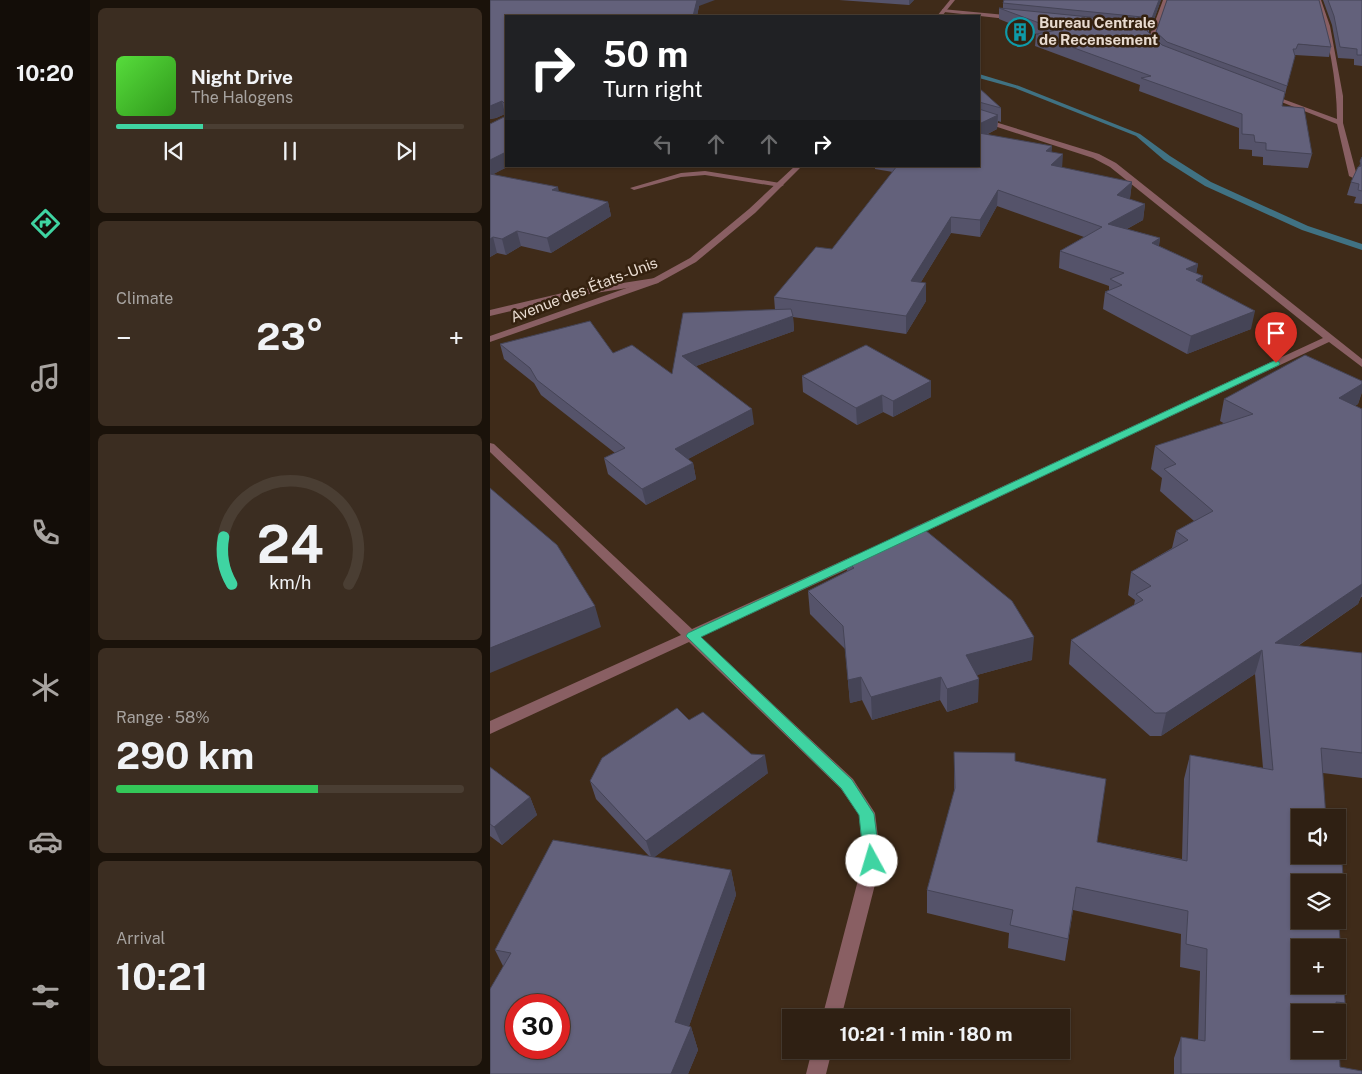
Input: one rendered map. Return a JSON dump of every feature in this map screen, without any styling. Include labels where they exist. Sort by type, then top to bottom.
[{"type":"street","points":[[940,15],[953,0]]},
{"type":"street","points":[[1163,55],[1150,43],[1165,0]]},
{"type":"street","points":[[1319,0],[1327,26],[1340,96],[1340,122],[1353,176]]},
{"type":"street","points":[[944,10],[1020,18]]},
{"type":"street","points":[[1144,31],[1153,32]]},
{"type":"street","points":[[1260,93],[1340,122]]},
{"type":"street","points":[[980,119],[1096,156],[1113,165],[1362,364]]},
{"type":"street","name":"Avenue des États-Unis","points":[[490,339],[522,330],[655,281],[694,260],[798,167]]},
{"type":"street","points":[[634,188],[681,175],[705,173],[780,185]]},
{"type":"street","points":[[490,313],[571,294],[655,281]]},
{"type":"street","points":[[898,540],[1330,338]]},
{"type":"street","points":[[490,446],[847,784],[867,814],[872,861],[832,1009]]},
{"type":"street","points":[[490,728],[872,552]]},
{"type":"street","points":[[816,1074],[820,1059]]},
{"type":"building","points":[[490,0],[697,0],[693,15],[505,15],[505,104],[502,101],[490,106]]},
{"type":"building","points":[[1004,0],[1159,0],[1152,18],[1003,3]]},
{"type":"building","points":[[1167,0],[1319,0],[1331,47],[1298,44],[1296,49],[1293,49],[1295,56],[1287,86],[1167,42],[1156,32]]},
{"type":"building","points":[[1328,0],[1362,0],[1362,55],[1357,55],[1357,49],[1340,47],[1334,16]]},
{"type":"building","points":[[999,8],[1150,23],[1147,31],[1162,45],[1285,92],[1282,106],[1304,108],[1312,154],[1266,150],[1266,143],[1255,142],[1254,135],[1242,134],[1242,114],[1141,78],[1151,76],[1036,34],[1058,30]]},
{"type":"building","points":[[980,89],[1001,108],[980,102]]},
{"type":"building","points":[[980,109],[998,115],[980,124]]},
{"type":"building","points":[[505,116],[505,152],[490,160],[490,124]]},
{"type":"building","points":[[980,133],[1052,146],[1046,151],[1063,154],[1051,165],[1132,182],[1117,195],[1145,204],[1108,224],[1160,238],[1152,243],[1198,264],[1186,269],[1203,276],[1196,280],[1255,311],[1191,336],[1105,292],[1122,285],[1110,279],[1124,273],[1060,251],[1102,227],[998,190],[980,220],[951,217],[911,281],[926,283],[906,316],[774,297],[816,247],[832,249],[896,167],[980,167]]},
{"type":"building","points":[[1362,157],[1362,191],[1358,190],[1359,184],[1351,182],[1358,167],[1361,166],[1360,161]]},
{"type":"building","points":[[490,174],[558,187],[552,190],[608,202],[547,238],[517,231],[502,239],[493,237],[490,239]]},
{"type":"building","points":[[791,309],[793,316],[682,356],[752,409],[675,449],[693,463],[642,489],[604,458],[625,448],[537,380],[530,368],[500,344],[590,321],[613,353],[632,345],[672,374],[683,313]]},
{"type":"building","points":[[866,345],[931,381],[893,401],[882,395],[856,408],[802,376]]},
{"type":"building","points":[[1305,355],[1362,381],[1362,384],[1339,398],[1362,409],[1362,584],[1275,643],[1362,653],[1362,753],[1321,748],[1325,809],[1291,809],[1291,864],[1342,864],[1343,874],[1291,874],[1291,929],[1339,929],[1340,939],[1291,939],[1291,994],[1344,994],[1345,1003],[1291,1004],[1291,1059],[1340,1059],[1340,1067],[1362,1071],[1362,1074],[1181,1074],[1181,1037],[1205,1041],[1207,949],[1186,944],[1188,911],[1076,887],[1068,939],[1010,925],[1013,910],[927,890],[955,788],[954,752],[1015,753],[1015,761],[1106,779],[1097,842],[1187,861],[1190,755],[1273,770],[1262,650],[1166,713],[1155,713],[1071,640],[1143,600],[1136,594],[1151,586],[1131,572],[1188,540],[1176,531],[1213,511],[1164,469],[1176,464],[1155,446],[1253,414],[1224,399]]},
{"type":"building","points":[[490,488],[557,545],[595,606],[490,648]]},
{"type":"building","points":[[919,525],[1012,601],[1034,637],[966,655],[979,679],[947,689],[941,677],[871,697],[861,677],[848,680],[843,626],[808,591],[854,568],[846,561]]},
{"type":"building","points":[[677,708],[689,720],[703,712],[751,754],[765,755],[646,841],[590,781],[602,758]]},
{"type":"building","points":[[490,767],[530,797],[494,827],[490,824]]},
{"type":"building","points":[[553,840],[731,870],[675,1022],[691,1027],[671,1074],[490,1074],[490,989],[511,953],[495,950]]},
{"type":"waterway","points":[[980,76],[1017,87],[1138,135],[1167,158],[1208,184],[1305,228],[1362,247]]},
{"type":"place","name":"Bureau Centrale de Recensement","points":[[1020,32]]},
{"type":"route","points":[[872,861],[867,814],[847,784],[692,636],[1276,363]]}]
